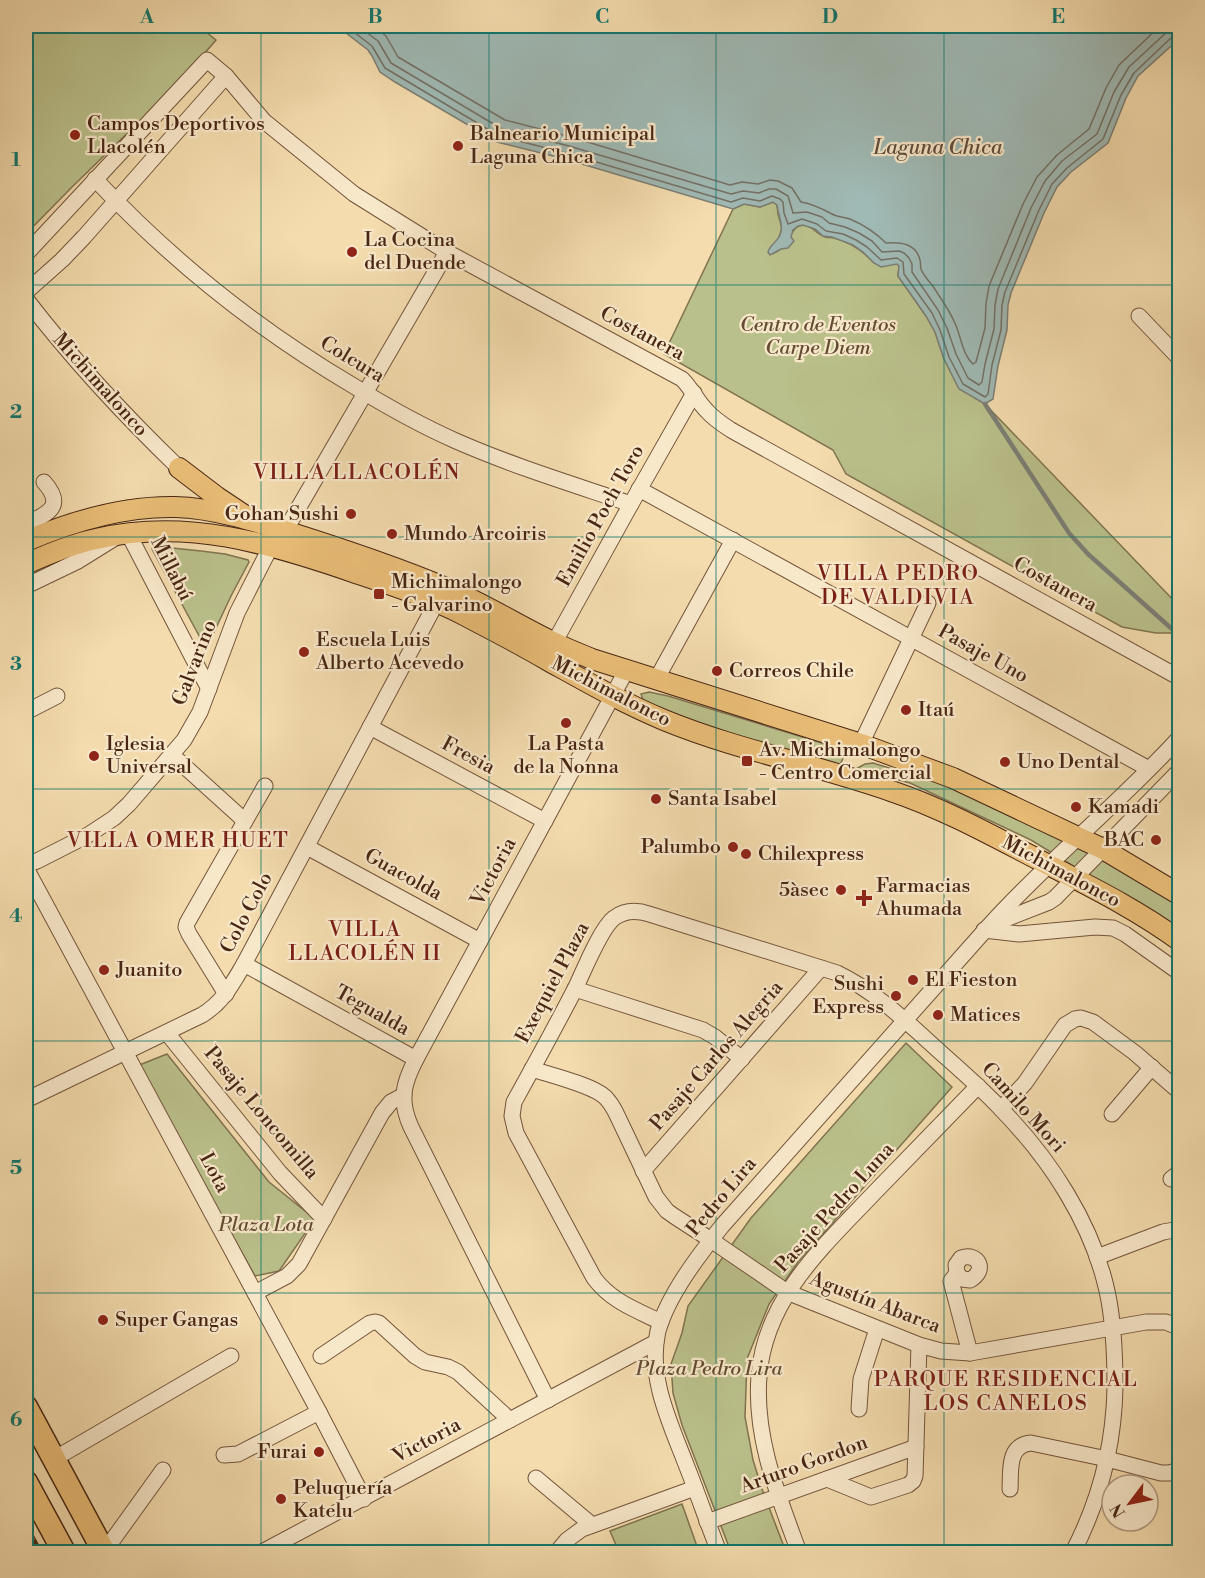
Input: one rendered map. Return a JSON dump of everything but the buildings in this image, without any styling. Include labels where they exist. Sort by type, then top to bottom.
[{"type":"highway","points":[[26,1407],[104,1552]]},
{"type":"highway","points":[[26,1482],[64,1552]]},
{"type":"main road","points":[[131,533],[162,522],[177,507],[184,491],[183,477],[179,468]]},
{"type":"main road","points":[[179,468],[217,497],[257,522]]},
{"type":"main road","name":"Michimalonco","points":[[26,541],[100,515],[130,510],[177,507],[218,513],[285,531],[401,570],[440,595]]},
{"type":"main road","name":"Michimalonco","points":[[26,564],[92,540],[131,533],[183,532],[239,538],[440,595],[464,596],[550,651],[613,696],[648,713],[681,726],[905,796],[1075,877],[1148,919],[1179,941]]},
{"type":"main road","name":"Michimalonco","points":[[550,651],[592,659],[861,744],[953,778],[1103,849],[1179,895]]},
{"type":"street","points":[[26,254],[207,60],[226,76],[117,201],[69,252],[26,292]]},
{"type":"street","name":"Costanera","points":[[226,76],[264,122],[346,188],[447,252],[682,379],[707,412],[731,430],[1179,678]]},
{"type":"street","name":"Colcura","points":[[96,179],[158,241],[215,291],[288,345],[365,393],[425,426],[498,459],[631,504]]},
{"type":"street","points":[[285,531],[447,252]]},
{"type":"street","name":"Michimalonco","points":[[26,299],[69,354],[132,422],[179,468]]},
{"type":"street","points":[[1139,316],[1179,359]]},
{"type":"street","name":"Emilio Poch Toro","points":[[550,651],[694,393]]},
{"type":"street","points":[[26,524],[45,514],[52,507],[54,496],[44,482]]},
{"type":"street","name":"Pasaje Uno","points":[[639,489],[1149,769]]},
{"type":"street","points":[[26,586],[131,533]]},
{"type":"street","name":"Millabú","points":[[131,533],[209,689]]},
{"type":"street","points":[[656,680],[732,540]]},
{"type":"street","name":"Galvarino","points":[[26,866],[88,835],[114,818],[172,755],[193,727],[237,613],[271,546]]},
{"type":"street","name":"Colo Colo","points":[[26,1100],[167,1033],[210,1010],[226,994],[307,847],[440,595]]},
{"type":"street","points":[[861,744],[928,603]]},
{"type":"street","name":"Victoria","points":[[548,1400],[411,1127],[404,1106],[404,1095],[407,1079],[416,1059],[626,671]]},
{"type":"street","points":[[26,712],[57,696]]},
{"type":"street","name":"Fresia","points":[[370,727],[545,821]]},
{"type":"street","name":"Pedro Lira","points":[[719,1552],[662,1398],[655,1362],[656,1342],[661,1322],[678,1288],[711,1240],[1011,901],[1149,769],[1179,737]]},
{"type":"street","points":[[172,755],[245,821]]},
{"type":"street","points":[[986,929],[1018,913],[1049,902],[1062,892],[1179,770]]},
{"type":"street","points":[[226,994],[186,927],[265,786]]},
{"type":"street","name":"Guacolda","points":[[307,847],[480,941]]},
{"type":"street","name":"Lota","points":[[26,866],[364,1498]]},
{"type":"street","name":"Exequiel Plaza","points":[[661,1322],[615,1300],[594,1278],[513,1125],[514,1102],[608,923],[622,914],[636,911],[650,914],[837,973],[852,980],[904,1020]]},
{"type":"street","points":[[986,929],[1019,934],[1095,927],[1113,928],[1125,934],[1179,973]]},
{"type":"street","name":"Tegualda","points":[[244,964],[416,1059]]},
{"type":"street","name":"Pasaje Carlos Alegria","points":[[644,1171],[821,968]]},
{"type":"street","points":[[575,989],[703,1030],[742,1059]]},
{"type":"street","points":[[1001,1109],[1025,1083],[1065,1025],[1076,1019],[1093,1022],[1152,1067],[1179,1092]]},
{"type":"street","name":"Camilo Mori","points":[[904,1020],[978,1086],[1035,1148],[1064,1189],[1098,1257],[1108,1293],[1113,1328],[1112,1430],[1097,1497],[1073,1552]]},
{"type":"street","name":"Pasaje Loncomilla","points":[[167,1033],[280,1173],[324,1219]]},
{"type":"street","points":[[1112,1114],[1152,1067]]},
{"type":"street","name":"Agustín Abarca","points":[[532,1069],[593,1089],[611,1104],[656,1197],[667,1211],[787,1292],[877,1329],[941,1351],[970,1353],[1159,1321],[1174,1324],[1179,1328]]},
{"type":"street","name":"Pasaje Pedro Luna","points":[[799,1552],[771,1476],[762,1434],[759,1377],[770,1327],[787,1292],[823,1247],[978,1086]]},
{"type":"street","points":[[255,1293],[293,1270],[304,1256],[386,1107],[404,1095]]},
{"type":"street","points":[[1098,1257],[1163,1232],[1179,1229]]},
{"type":"street","points":[[957,1273],[951,1283],[970,1353]]},
{"type":"street","points":[[321,1356],[369,1323],[380,1323],[415,1356],[425,1362],[448,1367],[458,1372],[510,1420]]},
{"type":"street","points":[[859,1409],[861,1379],[877,1329]]},
{"type":"street","name":"Victoria","points":[[262,1552],[656,1342]]},
{"type":"street","points":[[827,1479],[871,1497],[908,1485],[913,1481],[919,1345]]},
{"type":"street","points":[[54,1459],[231,1356]]},
{"type":"street","points":[[224,1455],[238,1454],[319,1412]]},
{"type":"street","points":[[1010,1489],[1012,1456],[1018,1447],[1026,1443],[1107,1459],[1161,1473],[1179,1470]]},
{"type":"street","name":"Arturo Gordon","points":[[707,1522],[916,1447]]},
{"type":"street","points":[[104,1552],[163,1470]]},
{"type":"street","points":[[536,1478],[592,1525]]},
{"type":"street","points":[[557,1552],[574,1535],[592,1525],[695,1488]]},
{"type":"green space","name":"Campos Deportivos Llacolén","points":[[26,26],[209,26],[205,31],[216,40],[178,84],[26,234]]},
{"type":"green space","name":"Centro de Eventos Carpe Diem","points":[[773,202],[777,205],[782,228],[774,253],[782,248],[794,229],[803,225],[822,236],[851,245],[874,263],[899,266],[898,276],[935,332],[944,359],[959,388],[985,404],[1179,606],[1177,633],[1156,633],[1122,627],[846,474],[833,450],[664,354],[733,209],[744,204],[760,207]]},
{"type":"green space","points":[[153,546],[225,554],[248,560],[208,645],[203,643],[152,549]]},
{"type":"green space","points":[[649,692],[846,752],[838,769],[674,717],[643,700],[641,694]]},
{"type":"green space","points":[[873,763],[902,772],[925,775],[1046,827],[1179,903],[1179,931],[1031,840],[910,783],[880,775],[850,772],[865,764]]},
{"type":"green space","name":"Plaza Pedro Lira","points":[[906,1043],[952,1087],[798,1262],[769,1304],[747,1359],[745,1417],[753,1460],[786,1552],[731,1552],[682,1425],[673,1393],[671,1364],[682,1333],[688,1306],[751,1218]]},
{"type":"green space","name":"Plaza Lota","points":[[167,1054],[269,1182],[315,1219],[279,1271],[255,1276],[137,1066]]},
{"type":"green space","points":[[682,1504],[699,1552],[619,1552],[610,1531]]},
{"type":"water","name":"Laguna Chica","points":[[337,26],[1179,26],[1180,38],[1138,76],[1126,98],[1108,143],[1071,172],[1057,187],[1011,293],[1007,330],[993,399],[985,404],[959,389],[944,359],[935,332],[898,276],[899,266],[897,264],[881,267],[853,245],[823,236],[815,229],[803,225],[793,230],[791,237],[794,241],[788,248],[770,255],[768,252],[781,232],[777,205],[773,202],[760,207],[744,204],[733,209],[565,159],[497,142],[380,72],[368,50]]},
{"type":"waterway","points":[[985,404],[1069,533],[1088,554],[1172,629]]},
{"type":"railway","points":[[26,1528],[39,1552]]},
{"type":"place","name":"Campos Deportivos Llacolén","points":[[75,135]]},
{"type":"place","name":"Balneario Municipal Laguna Chica","points":[[458,146]]},
{"type":"place","name":"La Cocina del Duende","points":[[352,252]]},
{"type":"place","name":"Gohan Sushi","points":[[351,514]]},
{"type":"place","name":"Mundo Arcoiris","points":[[392,534]]},
{"type":"place","name":"Michimalongo - Galvarino","points":[[379,594]]},
{"type":"place","name":"Escuela Luis Alberto Acevedo","points":[[304,652]]},
{"type":"place","name":"Correos Chile","points":[[717,671]]},
{"type":"place","name":"Itaú","points":[[906,710]]},
{"type":"place","name":"La Pasta de la Nonna","points":[[566,723]]},
{"type":"place","name":"Iglesia Universal","points":[[94,756]]},
{"type":"place","name":"Av. Michimalongo - Centro Comercial","points":[[747,761]]},
{"type":"place","name":"Uno Dental","points":[[1005,762]]},
{"type":"place","name":"Santa Isabel","points":[[656,799]]},
{"type":"place","name":"Kamadi","points":[[1076,807]]},
{"type":"place","name":"BAC","points":[[1156,840]]},
{"type":"place","name":"Palumbo","points":[[733,847]]},
{"type":"place","name":"Chilexpress","points":[[746,854]]},
{"type":"place","name":"5àsec","points":[[841,890]]},
{"type":"place","name":"Farmacias Ahumada","points":[[864,898]]},
{"type":"place","name":"Juanito","points":[[104,970]]},
{"type":"place","name":"El Fieston","points":[[913,980]]},
{"type":"place","name":"Sushi Express","points":[[896,996]]},
{"type":"place","name":"Matices","points":[[938,1015]]},
{"type":"place","name":"Super Gangas","points":[[103,1320]]},
{"type":"place","name":"Furai","points":[[319,1452]]},
{"type":"place","name":"Peluquería Katelu","points":[[281,1499]]},
{"type":"district","name":"VILLA LLACOLÉN","points":[[357,473]]},
{"type":"district","name":"VILLA PEDRO DE VALDIVIA","points":[[898,586]]},
{"type":"district","name":"VILLA OMER HUET","points":[[178,841]]},
{"type":"district","name":"VILLA LLACOLÉN II","points":[[365,942]]},
{"type":"district","name":"PARQUE RESIDENCIAL LOS CANELOS","points":[[1006,1392]]}]
